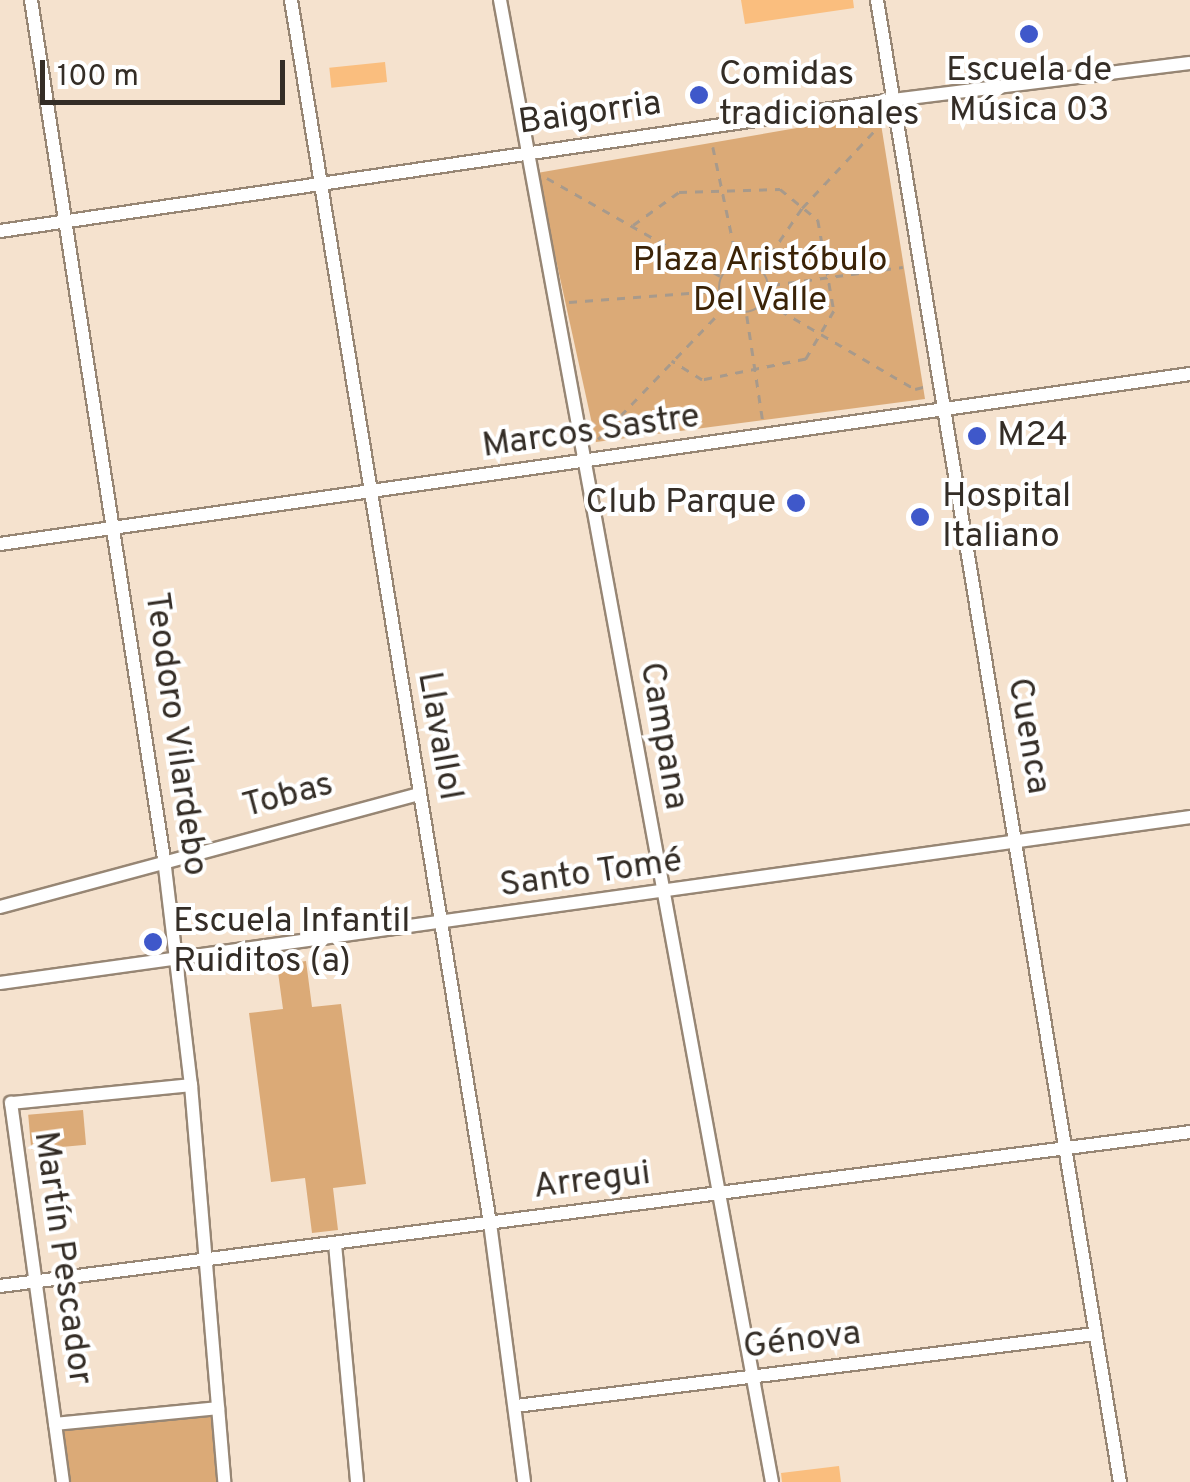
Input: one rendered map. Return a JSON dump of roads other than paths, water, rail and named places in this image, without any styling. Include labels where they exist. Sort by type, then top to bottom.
[{"type":"street","name":"Teodoro Vilardebo","points":[[32,0],[164,859],[191,1085],[224,1482]]},
{"type":"street","name":"Llavallol","points":[[291,0],[367,492],[490,1223],[524,1482]]},
{"type":"street","name":"Campana","points":[[500,0],[660,894],[772,1482]]},
{"type":"street","name":"Cuenca","points":[[877,0],[1120,1482]]},
{"type":"street","name":"Baigorria","points":[[0,232],[877,102],[1190,63]]},
{"type":"street","name":"Marcos Sastre","points":[[0,544],[584,465],[1190,374]]},
{"type":"street","name":"Tobas","points":[[0,907],[164,859],[418,794]]},
{"type":"street","name":"Santo Tomé","points":[[0,983],[177,962],[1190,817]]},
{"type":"street","name":"Martín Pescador","points":[[63,1482],[11,1104],[191,1085]]},
{"type":"street","name":"Arregui","points":[[0,1286],[720,1196],[1063,1146],[1190,1132]]},
{"type":"street","points":[[334,1244],[357,1482]]},
{"type":"street","name":"Génova","points":[[516,1406],[1094,1334]]},
{"type":"street","points":[[55,1424],[218,1408]]},
{"type":"place","name":"Escuela de Música 03","points":[[1029,34]]},
{"type":"place","name":"Comidas tradicionales","points":[[699,95]]},
{"type":"place","name":"M24","points":[[977,436]]},
{"type":"place","name":"Club Parque","points":[[796,503]]},
{"type":"place","name":"Hospital Italiano","points":[[920,517]]},
{"type":"place","name":"Escuela Infantil Ruiditos (a)","points":[[153,942]]},
{"type":"park label","name":"Plaza Aristóbulo Del Valle","points":[[760,281]]}]
